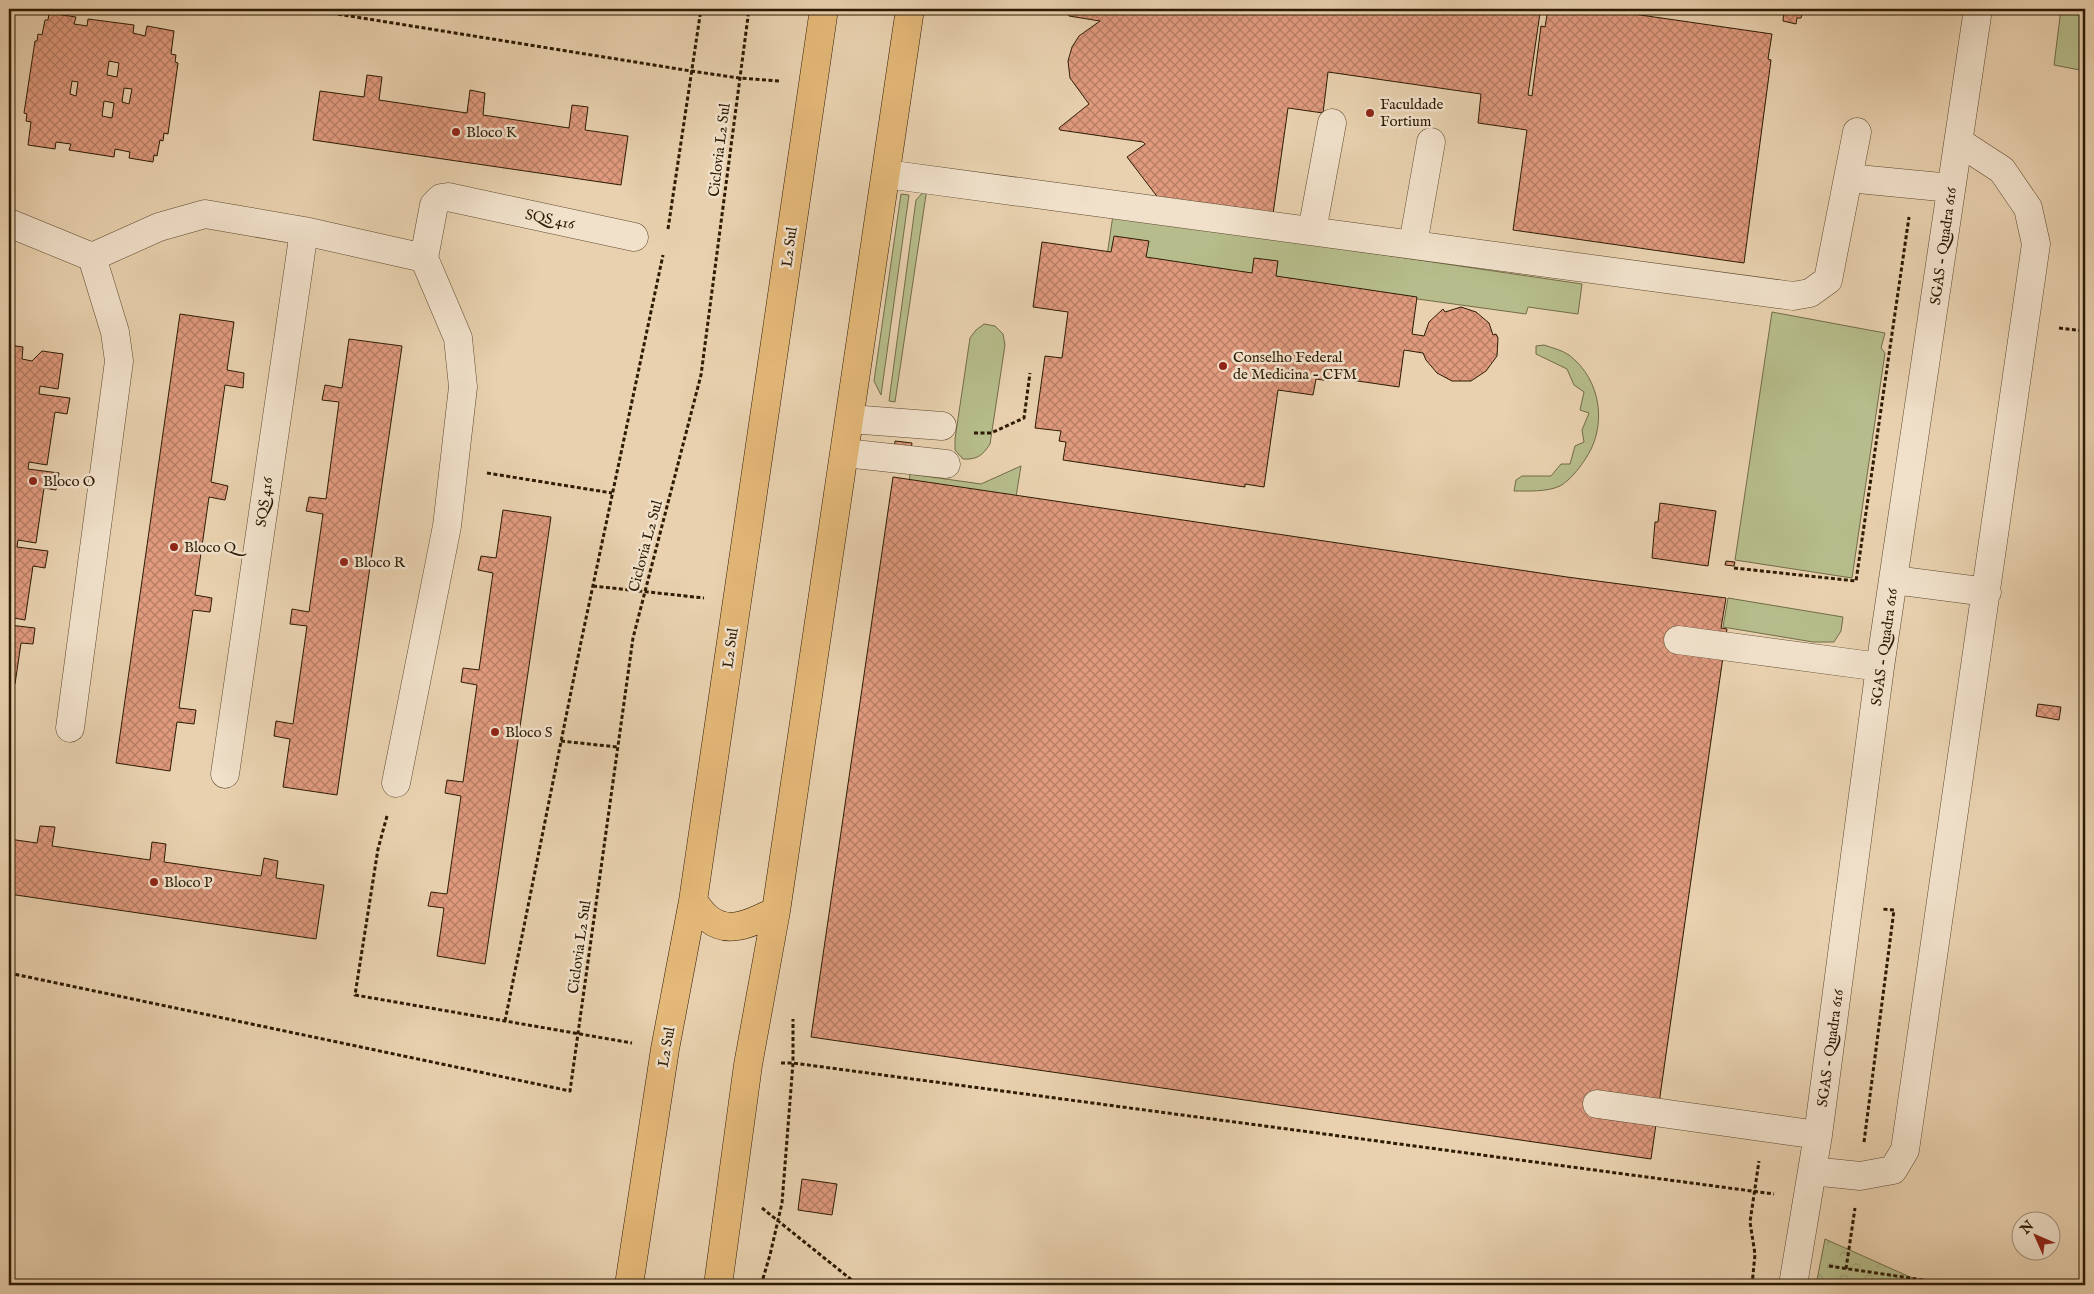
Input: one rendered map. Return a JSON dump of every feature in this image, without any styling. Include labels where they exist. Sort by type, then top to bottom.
[{"type":"main road","name":"L2 Sul","points":[[629,1285],[665,1049],[693,901],[824,9]]},
{"type":"main road","points":[[718,1285],[748,1064],[776,911],[910,9]]},
{"type":"main road","points":[[693,901],[708,919],[722,927],[736,927],[754,922],[776,911]]},
{"type":"street","name":"SGAS - Quadra 616","points":[[1795,1273],[1818,1135],[1880,667],[1978,9]]},
{"type":"street","points":[[1312,231],[1332,123]]},
{"type":"street","points":[[886,174],[1793,296],[1810,293],[1828,280],[1857,132]]},
{"type":"street","points":[[1412,244],[1431,142]]},
{"type":"street","points":[[1812,1171],[1860,1176],[1893,1170],[1905,1150],[1987,592],[2036,244],[2028,208],[2002,170],[1958,142]]},
{"type":"street","points":[[1848,178],[1952,188]]},
{"type":"street","name":"SQS 416","points":[[424,258],[434,205],[441,198],[448,197],[634,237]]},
{"type":"street","points":[[9,223],[92,257],[159,227],[205,214],[304,231],[424,258],[458,338],[463,387],[448,526],[396,783]]},
{"type":"street","name":"SQS 416","points":[[225,774],[304,231]]},
{"type":"street","points":[[70,728],[119,361],[116,332],[92,257]]},
{"type":"street","points":[[850,419],[942,426]]},
{"type":"street","points":[[845,453],[946,464]]},
{"type":"street","points":[[1894,580],[1987,592]]},
{"type":"street","points":[[1678,640],[1880,667]]},
{"type":"street","points":[[1597,1104],[1818,1135]]},
{"type":"path","points":[[306,9],[691,71],[740,78],[813,84]]},
{"type":"path","points":[[667,233],[701,9]]},
{"type":"path","name":"Ciclovia L2 Sul","points":[[9,973],[570,1091],[633,638],[701,375],[748,9]]},
{"type":"path","points":[[1734,568],[1856,581],[1914,185]]},
{"type":"path","points":[[505,1021],[612,493],[664,252]]},
{"type":"path","points":[[454,468],[612,493]]},
{"type":"path","points":[[593,586],[644,593],[737,601]]},
{"type":"path","points":[[562,741],[617,747]]},
{"type":"path","points":[[396,783],[378,849],[355,995],[665,1049]]},
{"type":"path","points":[[1846,1269],[1860,1176],[1894,910],[1849,906]]},
{"type":"path","points":[[748,1064],[793,1063],[1753,1190],[1807,1201]]},
{"type":"path","points":[[1752,1285],[1755,1254],[1750,1222],[1753,1190],[1765,1128]]},
{"type":"path","points":[[732,1184],[858,1285]]},
{"type":"path","points":[[1795,1273],[1846,1269],[1957,1285]]},
{"type":"green space","points":[[2061,9],[2085,9],[2085,71],[2054,65]]},
{"type":"green space","points":[[927,188],[895,402],[889,401],[916,200]]},
{"type":"green space","points":[[901,194],[909,195],[881,395],[874,381]]},
{"type":"green space","points":[[1113,215],[1582,284],[1578,314],[1528,307],[1526,314],[1107,256]]},
{"type":"green space","points":[[1772,312],[1885,333],[1881,348],[1885,353],[1852,578],[1735,560]]},
{"type":"green space","points":[[984,324],[995,326],[1003,334],[1005,345],[990,444],[979,456],[972,459],[963,459],[955,450],[955,439],[970,338]]},
{"type":"green space","points":[[1544,345],[1569,355],[1589,377],[1595,391],[1599,420],[1592,448],[1573,475],[1563,484],[1555,488],[1543,490],[1514,491],[1516,480],[1522,476],[1551,476],[1561,464],[1570,464],[1575,446],[1584,442],[1582,430],[1589,413],[1580,410],[1584,392],[1574,385],[1567,369],[1536,354],[1536,346]]},
{"type":"green space","points":[[1021,466],[1016,497],[909,482],[910,474],[981,484]]},
{"type":"green space","points":[[1728,598],[1843,617],[1841,631],[1834,642],[1813,642],[1723,627]]},
{"type":"green space","points":[[1825,1239],[1928,1285],[1816,1285]]},
{"type":"building","points":[[1070,9],[1508,9],[1540,13],[1528,95],[1532,96],[1541,26],[1545,27],[1548,9],[1599,9],[1772,34],[1768,59],[1771,60],[1744,263],[1513,230],[1527,130],[1478,123],[1481,94],[1328,72],[1323,113],[1288,108],[1273,214],[1159,199],[1127,157],[1145,144],[1143,142],[1060,130],[1059,128],[1089,104],[1070,78],[1068,61],[1072,47],[1079,36],[1100,21],[1069,16]]},
{"type":"building","points":[[1784,9],[1803,9],[1801,18],[1797,18],[1796,24],[1783,21]]},
{"type":"building","points":[[49,13],[76,17],[74,24],[87,26],[88,19],[134,25],[133,33],[145,36],[147,26],[174,31],[171,54],[176,55],[175,62],[178,63],[168,134],[164,133],[163,141],[160,140],[157,156],[154,155],[153,162],[129,158],[130,152],[115,149],[114,157],[69,150],[71,144],[56,142],[55,149],[28,145],[31,122],[26,121],[27,114],[24,113],[35,41],[37,41],[38,34],[42,35],[45,20],[48,20]],"holes":[[[109,61],[119,63],[117,77],[107,75]],[[72,81],[78,82],[76,96],[70,94]],[[124,88],[132,89],[129,104],[122,102]],[[104,101],[114,103],[112,118],[102,116]]]},
{"type":"building","name":"Bloco K","points":[[367,75],[382,77],[379,100],[467,113],[470,90],[485,93],[483,115],[569,128],[572,105],[588,107],[585,130],[628,136],[621,185],[313,140],[320,91],[364,97]]},
{"type":"building","name":"Conselho Federal de Medicina - CFM","points":[[1114,236],[1149,241],[1146,257],[1252,273],[1254,258],[1278,261],[1276,276],[1417,297],[1412,334],[1424,336],[1429,322],[1443,309],[1445,312],[1461,307],[1476,312],[1489,323],[1493,335],[1496,334],[1498,338],[1497,356],[1486,371],[1471,381],[1452,381],[1437,373],[1426,360],[1423,353],[1404,350],[1399,387],[1330,377],[1329,381],[1316,379],[1313,395],[1278,390],[1264,487],[1245,484],[1245,487],[1063,460],[1066,442],[1059,441],[1061,431],[1035,428],[1045,356],[1062,358],[1068,312],[1033,307],[1042,242],[1111,252]]},
{"type":"building","name":"Bloco Q","points":[[180,314],[234,322],[227,370],[244,373],[243,388],[225,385],[211,482],[228,486],[225,500],[209,497],[195,595],[212,598],[210,612],[193,610],[179,708],[196,710],[194,724],[177,722],[170,771],[116,763]]},
{"type":"building","name":"Bloco R","points":[[349,339],[402,346],[337,795],[283,787],[290,739],[274,736],[276,721],[293,724],[307,626],[290,624],[292,609],[309,612],[323,514],[306,511],[309,497],[326,499],[339,402],[322,400],[325,385],[342,388]]},
{"type":"building","name":"Bloco O","points":[[9,345],[23,347],[22,359],[32,361],[42,351],[63,354],[58,389],[40,386],[39,394],[70,398],[67,414],[55,412],[47,465],[29,462],[28,469],[59,473],[56,490],[44,488],[36,543],[18,540],[17,547],[48,551],[45,568],[33,566],[25,620],[9,617]]},
{"type":"building","points":[[895,441],[912,443],[910,456],[894,454]]},
{"type":"building","points":[[893,477],[1567,577],[1726,598],[1721,628],[1727,629],[1651,1159],[811,1037]]},
{"type":"building","points":[[1660,503],[1716,511],[1708,566],[1652,558],[1655,522],[1658,522]]},
{"type":"building","name":"Bloco S","points":[[503,510],[551,517],[485,964],[437,956],[444,908],[428,906],[431,892],[447,894],[461,796],[445,793],[447,780],[463,782],[477,685],[461,682],[463,668],[479,670],[493,573],[478,570],[481,556],[496,558]]},
{"type":"building","points":[[1726,561],[1735,562],[1734,566],[1725,565]]},
{"type":"building","points":[[9,625],[35,628],[33,644],[21,643],[15,684],[9,683]]},
{"type":"building","points":[[2038,704],[2061,707],[2059,720],[2036,716]]},
{"type":"building","name":"Bloco P","points":[[40,826],[55,827],[52,846],[150,860],[152,842],[166,844],[164,862],[261,876],[264,858],[278,861],[276,878],[324,885],[316,939],[9,894],[9,839],[37,843]]},
{"type":"building","points":[[802,1179],[837,1184],[832,1215],[798,1210]]},
{"type":"place","name":"Faculdade Fortium","points":[[1370,113]]},
{"type":"place","name":"Bloco K","points":[[456,132]]},
{"type":"place","name":"Conselho Federal de Medicina - CFM","points":[[1223,366]]},
{"type":"place","name":"Bloco O","points":[[33,481]]},
{"type":"place","name":"Bloco Q","points":[[174,547]]},
{"type":"place","name":"Bloco R","points":[[344,562]]},
{"type":"place","name":"Bloco S","points":[[495,732]]},
{"type":"place","name":"Bloco P","points":[[154,882]]}]
